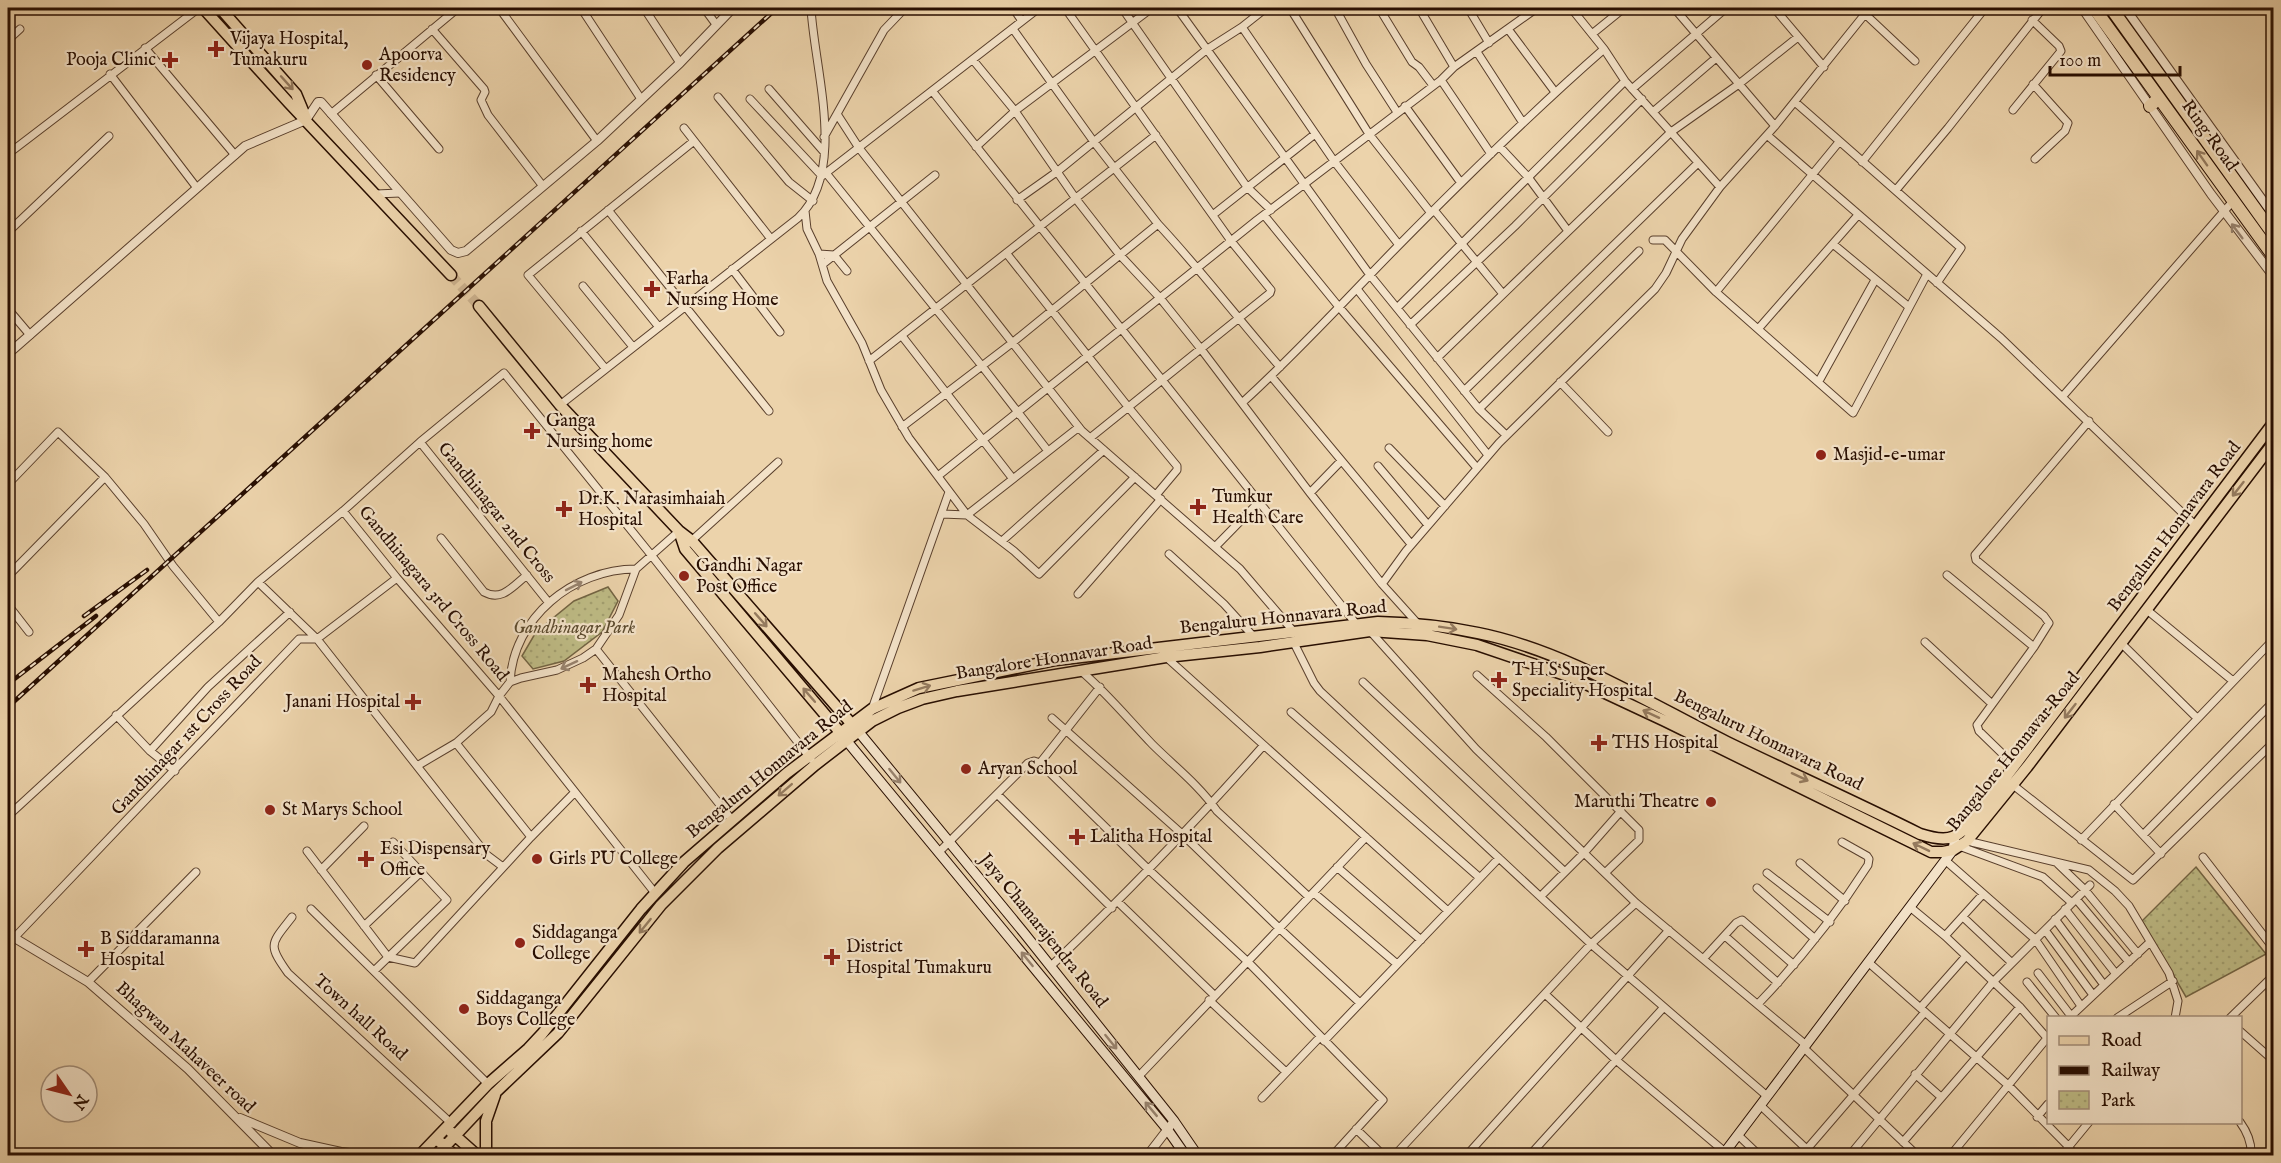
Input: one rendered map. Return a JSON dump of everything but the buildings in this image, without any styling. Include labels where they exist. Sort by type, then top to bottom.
[{"type":"highway","name":"Ring Road","points":[[2094,8],[2154,102],[2274,256]]},
{"type":"highway","name":"Ring Road","points":[[2111,8],[2174,86],[2230,164],[2272,229]]},
{"type":"main road","points":[[201,8],[451,275]]},
{"type":"main road","points":[[220,8],[296,94],[306,120]]},
{"type":"main road","points":[[479,306],[560,405],[679,531],[843,735]]},
{"type":"main road","name":"Bengaluru Honnavara Road","points":[[1959,843],[1965,830],[2274,422]]},
{"type":"main road","name":"Bangalore Honnavar Road","points":[[457,1133],[492,1088],[546,1045],[571,1019],[661,905],[812,760],[855,727],[922,699],[957,691],[1166,657],[1187,650],[1363,628],[1427,635],[1477,645],[1571,677],[1767,767],[1931,852],[1959,843],[2013,785],[2274,442]]},
{"type":"main road","points":[[688,545],[855,727]]},
{"type":"main road","name":"Bengaluru Honnavara Road","points":[[1363,628],[1378,622],[1417,624],[1479,633],[1524,646],[1648,701],[1767,767]]},
{"type":"main road","name":"Bengaluru Honnavara Road","points":[[855,727],[872,709],[919,688],[973,676],[1056,660],[1187,650],[1254,637],[1293,637]]},
{"type":"main road","name":"Jaya Chamarajendra Road","points":[[855,727],[1051,966],[1139,1076],[1198,1155]]},
{"type":"main road","name":"Jaya Chamarajendra Road","points":[[843,735],[1186,1155]]},
{"type":"main road","name":"Bengaluru Honnavara Road","points":[[436,1155],[448,1125],[492,1088],[542,1034],[655,893],[684,862],[732,820],[812,760]]},
{"type":"main road","points":[[1724,1154],[1959,843]]},
{"type":"main road","points":[[486,1155],[486,1121],[492,1088]]},
{"type":"main road","points":[[448,1125],[478,1155]]},
{"type":"main road","name":"Bengaluru Honnavara Road","points":[[419,1155],[457,1133]]},
{"type":"main road","points":[[441,1143],[455,1155]]},
{"type":"street","points":[[8,153],[110,74],[201,8]]},
{"type":"street","points":[[331,114],[458,8]]},
{"type":"street","points":[[499,8],[597,141]]},
{"type":"street","points":[[581,8],[641,99]]},
{"type":"street","points":[[644,8],[680,63]]},
{"type":"street","points":[[704,8],[716,23]]},
{"type":"street","points":[[8,354],[246,146],[306,120],[318,102],[321,102],[451,250],[458,253],[466,251],[597,141],[680,63],[716,23],[733,8]]},
{"type":"street","points":[[560,405],[771,239],[805,211],[813,201],[824,175],[824,136],[822,92],[812,8]]},
{"type":"street","points":[[824,136],[884,30],[905,8]]},
{"type":"street","points":[[1013,8],[1022,21]]},
{"type":"street","points":[[824,175],[1039,8]]},
{"type":"street","points":[[1065,8],[1135,108],[1214,214],[1231,241],[1271,290],[1163,381],[1090,438]]},
{"type":"street","points":[[1122,8],[1248,187],[1339,308],[1477,468]]},
{"type":"street","points":[[976,147],[1015,111],[1152,8]]},
{"type":"street","points":[[1177,8],[1370,274],[1479,409],[1506,435]]},
{"type":"street","points":[[1017,200],[1058,171],[1206,50],[1242,27],[1266,8]]},
{"type":"street","points":[[1290,8],[1369,134],[1503,294]]},
{"type":"street","points":[[1335,8],[1366,64],[1397,112]]},
{"type":"street","points":[[1378,8],[1412,62],[1419,66],[1432,84]]},
{"type":"street","points":[[1419,8],[1454,67]]},
{"type":"street","points":[[1468,8],[1489,43]]},
{"type":"street","points":[[1522,8],[1527,15]]},
{"type":"street","points":[[938,476],[1268,212],[1432,84],[1441,80],[1454,67],[1537,8]]},
{"type":"street","points":[[1570,8],[1604,49],[1625,81],[1720,187]]},
{"type":"street","points":[[1592,34],[1624,8]]},
{"type":"street","points":[[1674,8],[1775,126]]},
{"type":"street","points":[[1632,89],[1726,8]]},
{"type":"street","points":[[1774,8],[1824,67]]},
{"type":"street","points":[[1862,162],[1984,8]]},
{"type":"street","points":[[1896,190],[2043,8]]},
{"type":"street","points":[[2082,8],[2154,102],[2223,211],[2274,277]]},
{"type":"street","points":[[2125,8],[2174,86]]},
{"type":"street","points":[[1382,584],[1411,544],[1506,435],[1655,289],[1682,239],[1720,187],[1796,102],[1864,11],[1915,61]]},
{"type":"street","points":[[2013,110],[2061,51],[2059,46],[2032,20]]},
{"type":"street","points":[[1242,27],[1334,161],[1400,245]]},
{"type":"street","points":[[8,40],[20,29]]},
{"type":"street","points":[[432,29],[484,89],[481,100],[488,115],[542,185]]},
{"type":"street","points":[[1013,29],[1094,142],[1158,224],[1198,267],[1238,319],[1281,367]]},
{"type":"street","points":[[1508,29],[1555,92]]},
{"type":"street","points":[[1437,358],[1671,132],[1739,84],[1798,37]]},
{"type":"street","points":[[145,48],[235,155]]},
{"type":"street","points":[[1243,402],[1281,367],[1461,183],[1555,92],[1604,49]]},
{"type":"street","points":[[1477,52],[1523,123]]},
{"type":"street","points":[[1653,112],[1716,58]]},
{"type":"street","points":[[974,60],[1015,111],[1076,199],[1119,254],[1160,298],[1382,584],[1427,635]]},
{"type":"street","points":[[110,74],[197,188]]},
{"type":"street","points":[[376,75],[439,149]]},
{"type":"street","points":[[1441,80],[1491,154]]},
{"type":"street","points":[[1397,308],[1625,81]]},
{"type":"street","points":[[2033,84],[2068,123],[2066,130],[2035,159]]},
{"type":"street","points":[[769,89],[824,152]]},
{"type":"street","points":[[933,92],[1259,502],[1363,628],[1476,749],[1636,903],[1758,1004],[1918,1155]]},
{"type":"street","points":[[718,97],[789,182],[813,201]]},
{"type":"street","points":[[750,99],[824,175],[868,226],[1048,451]]},
{"type":"street","points":[[1410,325],[1543,198],[1641,99]]},
{"type":"street","points":[[1796,102],[1961,248],[1937,283]]},
{"type":"street","points":[[1405,106],[1461,183]]},
{"type":"street","points":[[837,114],[859,148],[1079,427],[1240,569],[1293,637],[1320,691],[1591,944],[1767,1096]]},
{"type":"street","points":[[684,128],[771,239]]},
{"type":"street","points":[[1214,214],[1315,134]]},
{"type":"street","points":[[869,362],[1156,135]]},
{"type":"street","points":[[1767,135],[2001,338],[2089,420],[2196,526]]},
{"type":"street","points":[[8,232],[109,136]]},
{"type":"street","points":[[605,368],[528,275],[694,141]]},
{"type":"street","points":[[1716,292],[1839,142]]},
{"type":"street","points":[[1499,146],[1528,177],[1568,231]]},
{"type":"street","points":[[1464,391],[1698,163]]},
{"type":"street","points":[[2230,164],[2274,216]]},
{"type":"street","points":[[824,264],[868,226],[935,175]]},
{"type":"street","points":[[376,194],[400,193]]},
{"type":"street","points":[[2064,396],[2233,201]]},
{"type":"street","points":[[608,210],[770,411]]},
{"type":"street","points":[[805,211],[807,229],[824,264],[827,281],[862,343],[881,390],[903,427],[967,515],[1002,541],[1039,574],[1135,477]]},
{"type":"street","points":[[1759,328],[1858,215]]},
{"type":"street","points":[[903,427],[1012,343],[1158,224]]},
{"type":"street","points":[[581,231],[658,326]]},
{"type":"street","points":[[1653,240],[1665,240],[1716,292],[1853,412],[1927,274]]},
{"type":"street","points":[[1833,244],[1909,308]]},
{"type":"street","points":[[1479,409],[1639,251]]},
{"type":"street","points":[[819,254],[834,255],[847,271]]},
{"type":"street","points":[[1007,254],[1177,466],[1177,470],[1159,497],[1078,594]]},
{"type":"street","points":[[732,269],[780,332]]},
{"type":"street","points":[[1819,381],[1875,280]]},
{"type":"street","points":[[583,286],[633,347]]},
{"type":"street","points":[[1357,289],[1488,455]]},
{"type":"street","points":[[8,309],[30,334]]},
{"type":"street","points":[[902,336],[1013,479]]},
{"type":"street","points":[[8,816],[219,622],[258,582],[343,511],[420,442],[504,373],[652,556],[812,760]]},
{"type":"street","points":[[1271,376],[1411,544]]},
{"type":"street","points":[[1560,382],[1608,432]]},
{"type":"street","points":[[2015,766],[1977,728],[1979,720],[1991,703],[2048,628],[2048,620],[1976,560],[1975,555],[2089,420]]},
{"type":"street","points":[[942,514],[967,515],[1079,427]]},
{"type":"street","points":[[10,481],[58,432],[105,477],[144,524],[172,566],[219,622]]},
{"type":"street","name":"Gandhinagar 2nd Cross","points":[[420,442],[549,603]]},
{"type":"street","points":[[1389,448],[1445,506]]},
{"type":"street","points":[[1002,541],[1104,450]]},
{"type":"street","points":[[1310,493],[1341,461]]},
{"type":"street","points":[[688,545],[778,462]]},
{"type":"street","points":[[1378,466],[1428,525]]},
{"type":"street","points":[[8,471],[10,481]]},
{"type":"street","points":[[8,576],[105,477]]},
{"type":"street","points":[[872,709],[949,492]]},
{"type":"street","points":[[1215,547],[1259,502]]},
{"type":"street","name":"Gandhinagara 3rd Cross Road","points":[[343,511],[397,578],[499,696],[655,893]]},
{"type":"street","points":[[510,682],[557,670],[596,649],[620,615],[636,569],[679,531]]},
{"type":"street","points":[[441,537],[484,592],[492,597],[500,596],[526,575]]},
{"type":"street","points":[[1169,554],[1224,604],[1254,637]]},
{"type":"street","points":[[417,766],[456,743],[491,712],[499,696],[510,682],[520,641],[539,611],[568,588],[582,581],[605,573],[636,569]]},
{"type":"street","points":[[1947,575],[2034,647]]},
{"type":"street","name":"Gandhinagar 1st Cross Road","points":[[11,936],[175,771],[299,639],[317,639],[397,578]]},
{"type":"street","points":[[258,582],[317,639],[487,855],[503,867]]},
{"type":"street","points":[[8,605],[29,632]]},
{"type":"street","points":[[2147,610],[2233,681]]},
{"type":"street","points":[[150,751],[208,687],[290,612]]},
{"type":"street","points":[[2081,840],[2274,639]]},
{"type":"street","points":[[1924,642],[1991,703]]},
{"type":"street","points":[[2121,643],[2197,718]]},
{"type":"street","points":[[596,649],[732,820]]},
{"type":"street","points":[[1166,657],[1448,911]]},
{"type":"street","points":[[1080,670],[1100,687],[1171,763],[1207,795],[1217,811],[1312,895],[1397,964]]},
{"type":"street","points":[[1477,675],[1546,737],[1640,830],[1641,836],[1605,873]]},
{"type":"street","points":[[1363,682],[1565,872]]},
{"type":"street","points":[[1040,763],[1100,687]]},
{"type":"street","points":[[2143,835],[2274,701]]},
{"type":"street","points":[[1291,712],[1479,878]]},
{"type":"street","points":[[116,715],[150,751],[175,771]]},
{"type":"street","points":[[1052,718],[1181,833],[1360,1003]]},
{"type":"street","points":[[2013,785],[2133,880],[2274,742]]},
{"type":"street","points":[[456,743],[531,837]]},
{"type":"street","points":[[1051,966],[1118,902],[1181,833],[1212,804],[1263,746]]},
{"type":"street","points":[[939,852],[1028,763],[1034,761],[1040,763],[1248,962],[1383,1100],[1332,1155]]},
{"type":"street","points":[[307,851],[388,957],[415,963],[574,792]]},
{"type":"street","points":[[998,795],[1112,908]]},
{"type":"street","points":[[2114,804],[2161,854]]},
{"type":"street","points":[[1541,896],[1584,853],[1621,811]]},
{"type":"street","points":[[321,870],[364,826]]},
{"type":"street","points":[[1139,1076],[1366,837]]},
{"type":"street","points":[[374,971],[447,900],[393,842]]},
{"type":"street","points":[[1758,1004],[1830,922],[1868,865],[1869,859],[1842,842]]},
{"type":"street","points":[[1959,843],[2089,870],[2129,906],[2173,981],[2178,1001],[2175,1016]]},
{"type":"street","points":[[1959,843],[2043,877],[2074,901],[2129,962]]},
{"type":"street","points":[[2204,856],[2274,949]]},
{"type":"street","points":[[1262,1098],[1286,1072],[1360,1003],[1499,858]]},
{"type":"street","points":[[1945,860],[2035,939],[2081,1006]]},
{"type":"street","points":[[2057,862],[2088,888],[2138,954]]},
{"type":"street","points":[[1800,863],[1845,901]]},
{"type":"street","points":[[1337,867],[1420,940]]},
{"type":"street","points":[[88,981],[196,872]]},
{"type":"street","points":[[364,926],[421,872]]},
{"type":"street","points":[[1767,873],[1830,922]]},
{"type":"street","points":[[1757,888],[1815,939]]},
{"type":"street","points":[[1849,1155],[1993,982],[2088,888]]},
{"type":"street","points":[[1945,936],[1983,894]]},
{"type":"street","points":[[1118,902],[1286,1072]]},
{"type":"street","points":[[1394,1155],[1591,944],[1636,903]]},
{"type":"street","points":[[1910,907],[1945,936],[2020,1006],[2047,1037]]},
{"type":"street","points":[[311,909],[492,1088]]},
{"type":"street","points":[[2065,909],[2116,974]]},
{"type":"street","name":"Town hall Road","points":[[292,917],[276,937],[273,947],[276,957],[288,973],[448,1125]]},
{"type":"street","points":[[1963,917],[2012,963]]},
{"type":"street","points":[[2055,919],[2104,985]]},
{"type":"street","points":[[1703,959],[1736,923],[1742,920],[1794,965]]},
{"type":"street","points":[[1466,1155],[1669,930]]},
{"type":"street","points":[[2044,930],[2093,995]]},
{"type":"street","name":"Bhagwan Mahaveer road","points":[[11,936],[88,981],[188,1069],[274,1155]]},
{"type":"street","points":[[1725,936],[1778,983]]},
{"type":"street","points":[[2071,1016],[2150,942]]},
{"type":"street","points":[[1807,1149],[1854,1095],[1966,956]]},
{"type":"street","points":[[1868,962],[2008,1085],[2037,1117],[2069,1146],[2074,1155]]},
{"type":"street","points":[[2038,973],[2069,1016]]},
{"type":"street","points":[[2231,1016],[2274,975]]},
{"type":"street","points":[[2119,1016],[2173,981]]},
{"type":"street","points":[[2027,982],[2055,1016]]},
{"type":"street","points":[[1545,994],[1616,1060],[1724,1154]]},
{"type":"street","points":[[1529,1155],[1664,1006]]},
{"type":"street","points":[[1903,1142],[2020,1006]]},
{"type":"street","points":[[2242,1032],[2274,1061]]},
{"type":"street","points":[[1950,1155],[2047,1039]]},
{"type":"street","points":[[1916,1074],[1941,1097]]},
{"type":"street","points":[[1760,1105],[1814,1155]]},
{"type":"street","points":[[2037,1117],[2047,1106]]},
{"type":"street","points":[[234,1115],[300,1143],[341,1152],[374,1155]]},
{"type":"street","points":[[1147,1155],[1174,1121]]},
{"type":"street","points":[[2061,1155],[2087,1124]]},
{"type":"street","points":[[2241,1124],[2252,1146],[2251,1155]]},
{"type":"street","points":[[1356,1129],[1384,1155]]},
{"type":"street","points":[[1738,1135],[1760,1155]]},
{"type":"green space","name":"Gandhinagar Park","points":[[608,587],[618,601],[602,632],[564,661],[533,669],[522,656],[536,632],[574,601]]},
{"type":"green space","points":[[2196,867],[2266,954],[2186,997],[2142,921]]},
{"type":"tunnel","points":[[451,275],[479,306]]},
{"type":"railway","points":[[8,707],[777,8]]},
{"type":"railway","points":[[84,616],[147,570]]},
{"type":"railway","points":[[8,684],[96,616]]},
{"type":"place","name":"Vijaya Hospital, Tumakuru","points":[[216,49]]},
{"type":"place","name":"Pooja Clinic","points":[[170,60]]},
{"type":"place","name":"Apoorva Residency","points":[[367,65]]},
{"type":"place","name":"Farha Nursing Home","points":[[652,289]]},
{"type":"place","name":"Ganga Nursing home","points":[[532,431]]},
{"type":"place","name":"Masjid-e-umar","points":[[1821,455]]},
{"type":"place","name":"Tumkur Health Care","points":[[1198,507]]},
{"type":"place","name":"Dr.K. Narasimhaiah Hospital","points":[[564,509]]},
{"type":"place","name":"Gandhi Nagar Post Office","points":[[684,576]]},
{"type":"place","name":"T H S Super Speciality Hospital","points":[[1499,680]]},
{"type":"place","name":"Mahesh Ortho Hospital","points":[[588,685]]},
{"type":"place","name":"Janani Hospital","points":[[413,702]]},
{"type":"place","name":"THS Hospital","points":[[1599,743]]},
{"type":"place","name":"Aryan School","points":[[966,769]]},
{"type":"place","name":"Maruthi Theatre","points":[[1711,802]]},
{"type":"place","name":"St Marys School","points":[[270,810]]},
{"type":"place","name":"Lalitha Hospital","points":[[1077,837]]},
{"type":"place","name":"Esi Dispensary Office","points":[[366,859]]},
{"type":"place","name":"Girls PU College","points":[[537,859]]},
{"type":"place","name":"Siddaganga College","points":[[520,943]]},
{"type":"place","name":"B Siddaramanna Hospital","points":[[86,949]]},
{"type":"place","name":"District Hospital Tumakuru","points":[[832,957]]},
{"type":"place","name":"Siddaganga Boys College","points":[[464,1009]]}]
